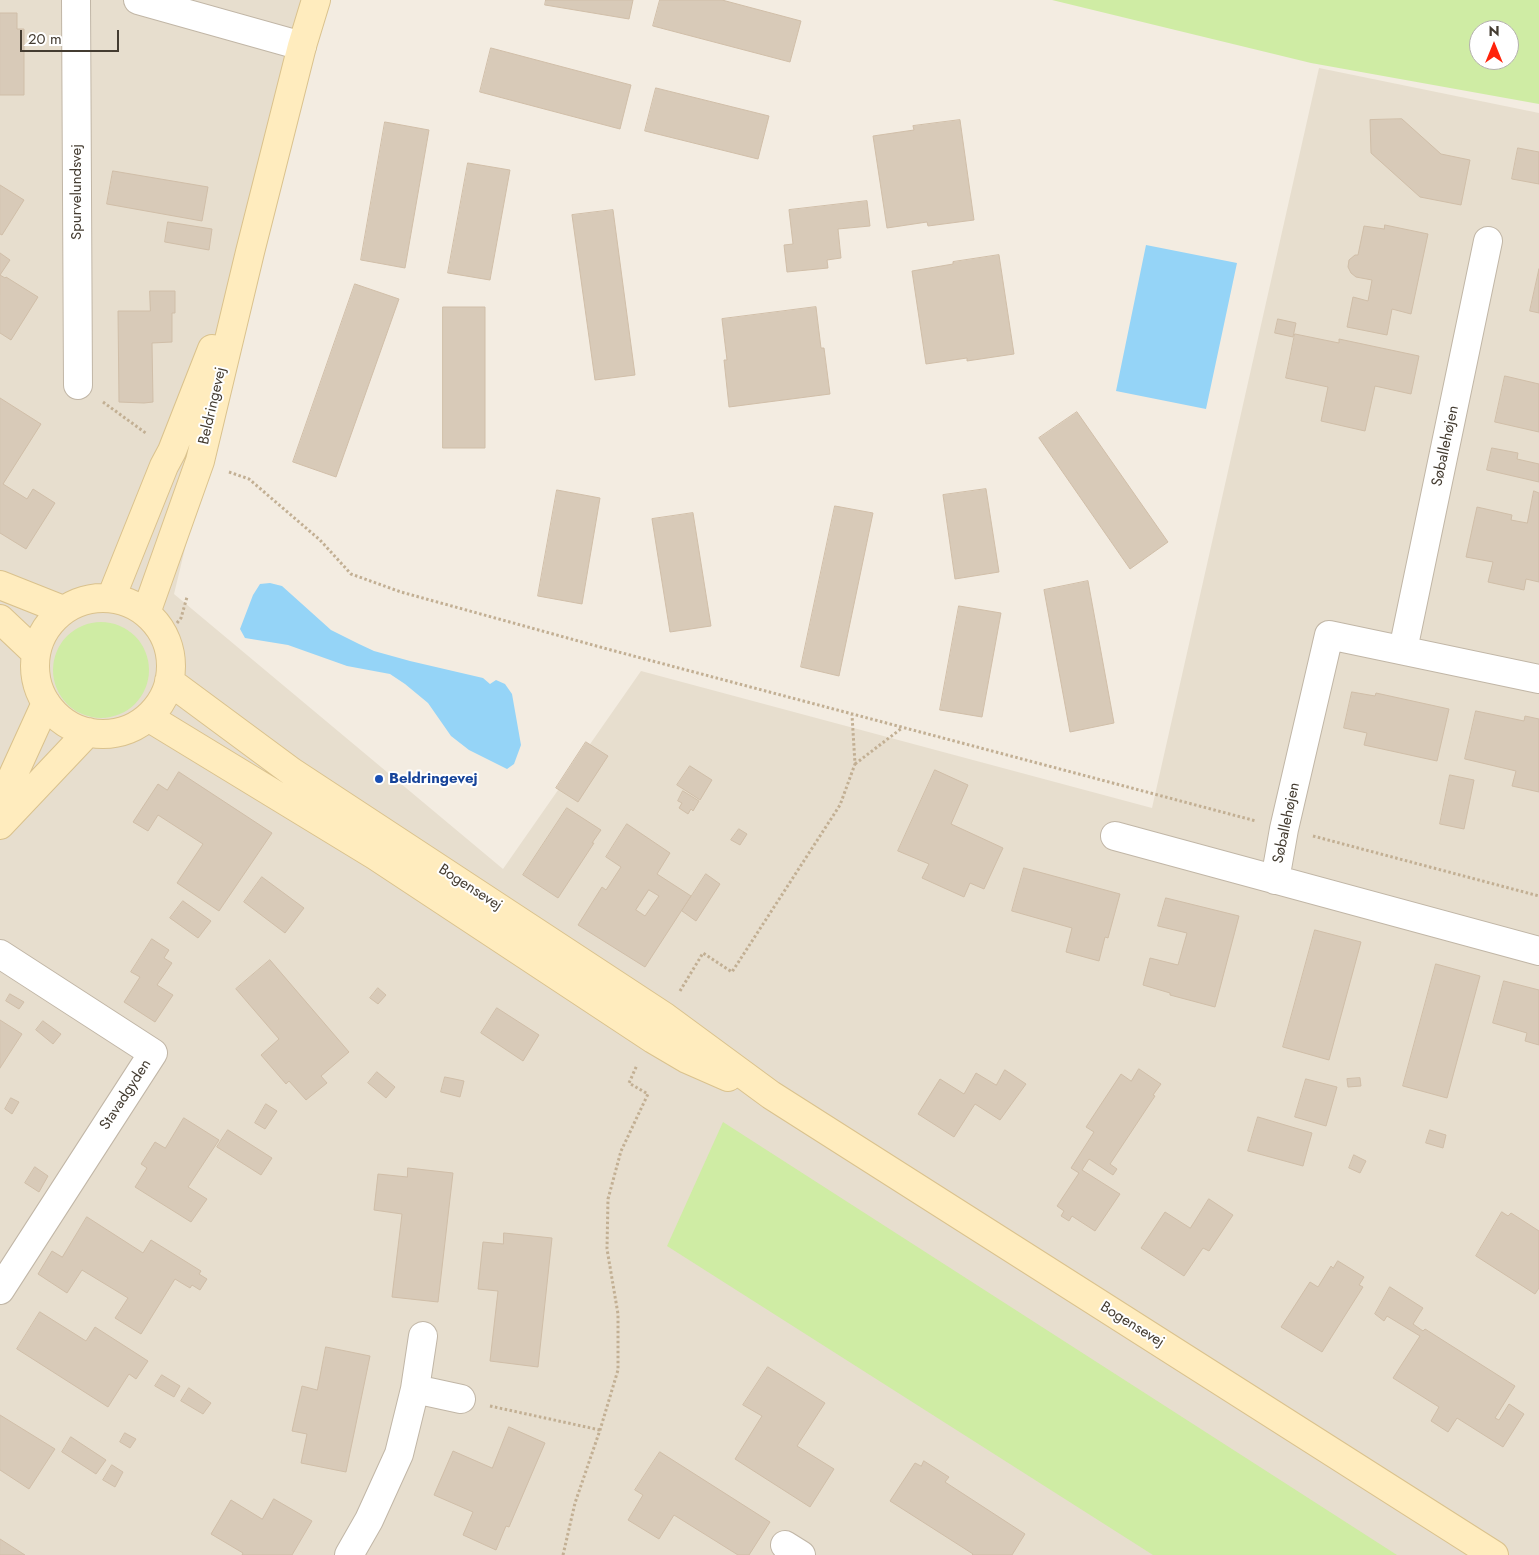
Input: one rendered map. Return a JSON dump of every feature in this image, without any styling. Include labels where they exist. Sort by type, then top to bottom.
[{"type":"main road","name":"Beldringevej","points":[[146,613],[200,461],[250,252],[302,46],[316,0]]},
{"type":"main road","name":"Beldringevej","points":[[111,598],[164,466],[172,452],[250,252]]},
{"type":"main road","points":[[0,585],[63,610]]},
{"type":"main road","points":[[95,598],[111,598],[130,603],[146,613],[157,625],[165,638],[171,660],[169,681],[161,701],[148,717],[130,728],[109,733],[88,732],[72,726],[57,716],[46,703],[38,687],[35,670],[36,653],[41,636],[63,610],[78,602],[95,598]]},
{"type":"main road","points":[[0,619],[36,653]]},
{"type":"main road","name":"Bogensevej","points":[[169,681],[292,772],[665,1017],[771,1095],[1494,1555]]},
{"type":"main road","points":[[0,804],[46,703]]},
{"type":"main road","name":"Bogensevej","points":[[148,717],[376,856],[652,1039],[686,1059],[771,1095]]},
{"type":"main road","points":[[0,825],[88,732]]},
{"type":"street","name":"Spurvelundsvej","points":[[76,0],[78,385]]},
{"type":"street","points":[[138,0],[302,46]]},
{"type":"street","name":"Søballehøjen","points":[[1403,650],[1488,241]]},
{"type":"street","name":"Søballehøjen","points":[[1275,880],[1284,829],[1329,635],[1539,678]]},
{"type":"street","name":"Søballehøjen","points":[[1115,836],[1539,951]]},
{"type":"street","name":"Stavadgyden","points":[[0,954],[153,1053],[0,1290]]},
{"type":"street","points":[[348,1555],[369,1520],[399,1454],[415,1389],[423,1336]]},
{"type":"street","points":[[415,1389],[460,1400]]},
{"type":"path","points":[[78,385],[172,452]]},
{"type":"path","points":[[200,461],[249,479],[320,540],[351,574],[401,592],[852,715],[1539,896]]},
{"type":"path","points":[[680,991],[703,953],[732,972],[840,805],[855,764],[852,715]]},
{"type":"path","points":[[855,764],[903,728]]},
{"type":"path","points":[[563,1555],[575,1502],[618,1370],[618,1314],[607,1249],[608,1199],[621,1151],[648,1094],[629,1082],[640,1060]]},
{"type":"path","points":[[460,1400],[600,1430]]},
{"type":"shaded area","points":[[0,0],[317,0],[174,594],[503,869],[641,671],[1152,808],[1319,68],[1539,113],[1539,1555],[0,1555]]},
{"type":"green space","points":[[1052,0],[1539,0],[1539,104],[1311,63]]},
{"type":"green space","points":[[92,622],[110,622],[128,630],[141,643],[149,661],[146,689],[128,710],[110,718],[92,718],[74,710],[61,697],[53,679],[53,661],[61,643],[74,630]]},
{"type":"green space","points":[[723,1122],[1397,1555],[1153,1555],[667,1246]]},
{"type":"water","points":[[1146,245],[1237,263],[1206,409],[1116,391]]},
{"type":"water","points":[[270,583],[282,586],[331,630],[374,651],[483,678],[490,684],[496,680],[505,684],[512,694],[521,745],[514,764],[507,769],[469,750],[451,736],[428,703],[390,674],[347,666],[288,645],[245,638],[240,629],[253,595],[260,584]]},
{"type":"building","points":[[546,0],[633,0],[629,19],[545,5]]},
{"type":"building","points":[[660,0],[722,0],[801,21],[790,62],[653,26]]},
{"type":"building","points":[[0,13],[17,13],[17,29],[24,29],[24,95],[0,95]]},
{"type":"building","points":[[491,48],[631,85],[620,129],[480,92]]},
{"type":"building","points":[[656,88],[769,116],[758,159],[645,131]]},
{"type":"building","points":[[1402,119],[1441,154],[1470,160],[1461,205],[1420,197],[1371,153],[1370,120]]},
{"type":"building","points":[[960,120],[974,220],[928,226],[927,222],[887,228],[873,136],[914,130],[913,126]]},
{"type":"building","points":[[385,122],[429,130],[405,268],[361,260]]},
{"type":"building","points":[[1518,148],[1539,152],[1539,184],[1512,179]]},
{"type":"building","points":[[468,163],[510,170],[490,280],[448,273]]},
{"type":"building","points":[[113,171],[208,187],[202,221],[107,204]]},
{"type":"building","points":[[0,185],[24,200],[2,235],[0,234]]},
{"type":"building","points":[[867,201],[870,226],[838,229],[841,258],[827,260],[828,268],[787,272],[784,245],[793,244],[789,210]]},
{"type":"building","points":[[613,210],[635,375],[595,380],[572,215]]},
{"type":"building","points":[[168,222],[212,229],[209,250],[165,242]]},
{"type":"building","points":[[1385,225],[1428,234],[1411,314],[1392,309],[1387,335],[1347,327],[1353,297],[1368,301],[1372,280],[1356,277],[1351,273],[1348,267],[1349,260],[1358,255],[1364,226],[1384,229]]},
{"type":"building","points":[[0,253],[10,260],[0,275]]},
{"type":"building","points":[[999,255],[1014,354],[967,361],[967,358],[926,364],[912,271]]},
{"type":"building","points":[[1539,269],[1539,313],[1530,311]]},
{"type":"building","points":[[0,275],[38,297],[11,340],[0,333]]},
{"type":"building","points":[[355,284],[399,299],[336,477],[293,462]]},
{"type":"building","points":[[150,291],[175,291],[175,313],[172,313],[172,342],[152,343],[153,402],[119,402],[118,311],[150,311]]},
{"type":"building","points":[[443,307],[485,307],[485,448],[443,448]]},
{"type":"building","points":[[816,307],[821,348],[824,348],[830,394],[729,407],[724,360],[727,360],[722,319]]},
{"type":"building","points":[[1278,319],[1296,323],[1293,337],[1275,333]]},
{"type":"building","points":[[1295,334],[1339,343],[1339,339],[1419,356],[1411,394],[1375,386],[1365,431],[1321,421],[1328,387],[1286,378]]},
{"type":"building","points":[[1505,376],[1539,384],[1539,432],[1495,422]]},
{"type":"building","points":[[0,398],[41,424],[3,484],[27,499],[33,489],[55,503],[26,549],[0,533]]},
{"type":"building","points":[[1077,412],[1168,542],[1130,569],[1039,438]]},
{"type":"building","points":[[1492,448],[1518,453],[1517,459],[1539,464],[1539,482],[1487,470]]},
{"type":"building","points":[[986,489],[999,572],[955,579],[943,495]]},
{"type":"building","points":[[557,490],[600,498],[582,604],[538,596]]},
{"type":"building","points":[[1534,491],[1539,493],[1539,582],[1526,579],[1524,590],[1488,582],[1493,562],[1466,557],[1477,507],[1512,515],[1511,520],[1527,523]]},
{"type":"building","points":[[835,506],[873,513],[839,676],[801,667]]},
{"type":"building","points":[[693,513],[711,626],[670,632],[652,519]]},
{"type":"building","points":[[1088,581],[1114,723],[1070,732],[1044,590]]},
{"type":"building","points":[[959,606],[1001,613],[982,717],[940,710]]},
{"type":"building","points":[[1352,692],[1375,696],[1376,693],[1449,709],[1437,761],[1364,745],[1367,733],[1344,728]]},
{"type":"building","points":[[1476,711],[1524,721],[1525,716],[1539,719],[1539,792],[1512,786],[1516,771],[1465,759]]},
{"type":"building","points":[[586,742],[608,756],[578,802],[556,788]]},
{"type":"building","points":[[690,766],[712,780],[700,800],[677,785]]},
{"type":"building","points":[[935,770],[968,785],[951,824],[1003,848],[984,889],[970,883],[964,897],[922,878],[929,864],[898,851]]},
{"type":"building","points":[[179,772],[272,833],[219,911],[177,883],[203,844],[158,815],[148,831],[133,822],[158,784],[167,790]]},
{"type":"building","points":[[1450,775],[1474,780],[1464,829],[1440,824]]},
{"type":"building","points":[[683,791],[699,801],[693,811],[691,809],[688,814],[679,808],[682,803],[678,801]]},
{"type":"building","points":[[567,808],[601,830],[558,898],[523,875]]},
{"type":"building","points":[[627,824],[670,853],[657,874],[691,896],[645,967],[578,925],[602,887],[606,890],[621,867],[606,857]],"holes":[[[649,890],[659,896],[645,916],[636,910]]]},
{"type":"building","points":[[739,829],[747,834],[740,845],[731,840]]},
{"type":"building","points":[[1024,868],[1120,894],[1108,938],[1105,937],[1099,961],[1066,952],[1072,928],[1012,911]]},
{"type":"building","points":[[706,874],[720,884],[696,921],[682,911]]},
{"type":"building","points":[[262,877],[304,908],[285,933],[244,902]]},
{"type":"building","points":[[1166,898],[1239,916],[1215,1007],[1170,995],[1170,993],[1143,985],[1150,958],[1178,965],[1187,933],[1158,926]]},
{"type":"building","points":[[183,901],[211,921],[198,938],[170,918]]},
{"type":"building","points":[[1315,930],[1361,942],[1329,1060],[1283,1047]]},
{"type":"building","points":[[152,939],[169,950],[164,958],[172,963],[157,985],[173,995],[155,1022],[124,1002],[140,977],[131,972]]},
{"type":"building","points":[[270,960],[349,1052],[321,1076],[327,1083],[306,1100],[289,1081],[286,1084],[261,1055],[279,1039],[236,989]]},
{"type":"building","points":[[1436,964],[1480,976],[1447,1098],[1403,1086]]},
{"type":"building","points":[[1504,981],[1539,990],[1539,1045],[1525,1041],[1527,1033],[1493,1023]]},
{"type":"building","points":[[378,988],[386,995],[378,1004],[370,998]]},
{"type":"building","points":[[10,994],[24,1002],[19,1009],[6,1001]]},
{"type":"building","points":[[497,1008],[539,1035],[523,1061],[481,1033]]},
{"type":"building","points":[[0,1020],[22,1034],[0,1068]]},
{"type":"building","points":[[43,1021],[61,1034],[53,1044],[36,1030]]},
{"type":"building","points":[[1139,1069],[1161,1084],[1110,1164],[1117,1169],[1113,1175],[1089,1159],[1082,1170],[1120,1194],[1095,1231],[1072,1216],[1069,1221],[1061,1216],[1064,1211],[1057,1206],[1079,1173],[1071,1168],[1094,1132],[1086,1127],[1121,1074],[1131,1081]]},
{"type":"building","points":[[1005,1070],[1026,1084],[1000,1120],[975,1104],[954,1137],[918,1114],[940,1079],[964,1094],[976,1073],[996,1085]]},
{"type":"building","points":[[377,1072],[395,1087],[386,1098],[368,1083]]},
{"type":"building","points":[[445,1077],[464,1081],[460,1097],[441,1092]]},
{"type":"building","points":[[1360,1078],[1361,1086],[1348,1087],[1347,1079]]},
{"type":"building","points":[[1306,1079],[1337,1087],[1326,1126],[1295,1117]]},
{"type":"building","points":[[11,1098],[19,1102],[12,1114],[5,1109]]},
{"type":"building","points":[[266,1104],[277,1111],[265,1129],[255,1123]]},
{"type":"building","points":[[1258,1117],[1312,1133],[1303,1166],[1248,1151]]},
{"type":"building","points":[[184,1118],[219,1140],[188,1187],[207,1199],[191,1222],[135,1187],[147,1168],[141,1164],[155,1142],[165,1148]]},
{"type":"building","points":[[228,1130],[272,1158],[261,1175],[217,1147]]},
{"type":"building","points":[[1430,1130],[1446,1135],[1443,1148],[1426,1143]]},
{"type":"building","points":[[1354,1155],[1366,1161],[1360,1173],[1349,1168]]},
{"type":"building","points":[[35,1167],[48,1176],[39,1192],[25,1183]]},
{"type":"building","points":[[408,1168],[453,1173],[438,1302],[392,1297],[402,1214],[374,1210],[378,1174],[407,1177]]},
{"type":"building","points":[[1209,1199],[1233,1215],[1209,1251],[1203,1248],[1184,1276],[1141,1248],[1165,1212],[1190,1228]]},
{"type":"building","points":[[1502,1212],[1508,1216],[1511,1213],[1539,1231],[1539,1288],[1535,1294],[1476,1256]]},
{"type":"building","points":[[87,1217],[143,1253],[151,1240],[201,1271],[199,1274],[207,1279],[200,1290],[192,1285],[190,1288],[175,1279],[141,1334],[115,1318],[128,1298],[82,1270],[67,1293],[38,1274],[52,1251],[62,1257]]},
{"type":"building","points":[[504,1233],[552,1238],[538,1367],[490,1361],[498,1291],[478,1289],[483,1242],[503,1244]]},
{"type":"building","points":[[1338,1261],[1364,1277],[1359,1285],[1363,1287],[1322,1352],[1281,1327],[1310,1282],[1318,1287],[1331,1266],[1333,1268]]},
{"type":"building","points":[[1390,1287],[1423,1308],[1413,1324],[1423,1331],[1425,1329],[1515,1386],[1495,1418],[1499,1420],[1509,1404],[1524,1414],[1503,1447],[1457,1418],[1448,1432],[1431,1421],[1439,1407],[1393,1378],[1420,1336],[1387,1316],[1384,1321],[1375,1314]]},
{"type":"building","points":[[40,1312],[86,1341],[95,1327],[148,1361],[136,1379],[129,1374],[108,1407],[17,1349]]},
{"type":"building","points":[[326,1347],[370,1356],[346,1472],[301,1463],[307,1434],[292,1431],[302,1386],[317,1390]]},
{"type":"building","points":[[768,1367],[825,1403],[797,1446],[834,1469],[810,1507],[735,1459],[762,1416],[743,1405]]},
{"type":"building","points":[[162,1375],[180,1386],[174,1397],[155,1386]]},
{"type":"building","points":[[189,1388],[211,1403],[203,1414],[181,1401]]},
{"type":"building","points":[[0,1415],[55,1449],[29,1489],[0,1470]]},
{"type":"building","points":[[509,1427],[545,1443],[509,1527],[506,1526],[496,1550],[463,1535],[473,1512],[434,1495],[453,1451],[492,1468]]},
{"type":"building","points":[[125,1433],[136,1439],[130,1448],[120,1442]]},
{"type":"building","points":[[71,1437],[106,1460],[96,1474],[62,1452]]},
{"type":"building","points":[[660,1452],[770,1522],[749,1555],[738,1555],[674,1515],[659,1539],[628,1520],[643,1495],[635,1490]]},
{"type":"building","points":[[924,1461],[949,1477],[945,1482],[1025,1534],[1012,1555],[972,1555],[890,1501],[915,1463],[921,1466]]},
{"type":"building","points":[[112,1465],[123,1472],[115,1487],[103,1480]]},
{"type":"building","points":[[274,1499],[312,1521],[292,1555],[242,1555],[243,1553],[211,1534],[231,1500],[262,1519]]},
{"type":"building","points":[[0,1539],[25,1555],[0,1555]]},
{"type":"place","name":"Beldringevej","points":[[379,779]]}]
